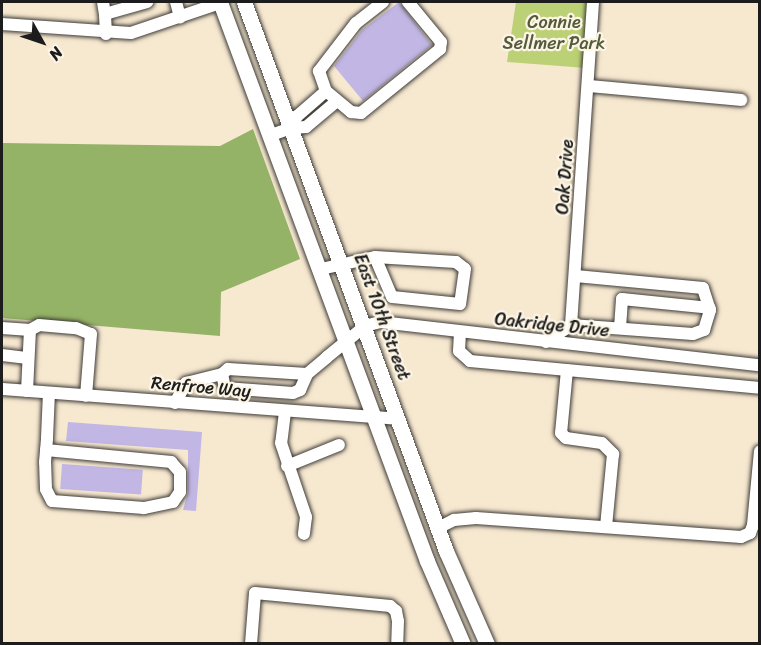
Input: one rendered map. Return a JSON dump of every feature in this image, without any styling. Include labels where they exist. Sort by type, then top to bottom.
[{"type":"main road","points":[[221,2],[397,478],[463,644]]},
{"type":"main road","name":"East 10th Street","points":[[244,2],[438,528],[487,644]]},
{"type":"street","points":[[106,34],[104,8],[147,2]]},
{"type":"street","points":[[176,2],[180,17]]},
{"type":"street","points":[[2,24],[106,34],[130,33],[221,2]]},
{"type":"street","points":[[383,2],[356,23],[351,33],[323,63],[319,71],[326,91],[336,102],[361,113],[440,49],[441,42],[408,2]]},
{"type":"street","name":"Oak Drive","points":[[571,325],[590,86],[586,68],[593,2]]},
{"type":"street","points":[[590,86],[741,100]]},
{"type":"street","points":[[291,128],[297,116],[326,91]]},
{"type":"street","points":[[271,135],[291,128],[306,127],[336,102]]},
{"type":"street","points":[[321,270],[341,262],[375,257],[416,257],[456,262],[465,269],[460,304],[392,297],[375,257]]},
{"type":"street","points":[[545,342],[563,334],[571,325],[693,334],[704,330],[710,308],[702,288],[690,285],[576,276]]},
{"type":"street","points":[[620,328],[622,299],[710,308]]},
{"type":"street","name":"Oakridge Drive","points":[[365,326],[380,322],[759,365]]},
{"type":"street","points":[[2,328],[30,330],[39,326],[76,328],[91,334],[86,396]]},
{"type":"street","points":[[222,374],[225,387],[293,393],[300,390],[307,374],[365,326]]},
{"type":"street","points":[[27,391],[30,330]]},
{"type":"street","points":[[460,332],[459,351],[463,358],[759,388]]},
{"type":"street","points":[[2,356],[28,358]]},
{"type":"street","points":[[175,403],[186,383],[222,374],[228,369],[307,374]]},
{"type":"street","points":[[567,369],[561,433],[566,438],[602,443],[613,454],[606,527]]},
{"type":"street","name":"Renfroe Way","points":[[2,389],[398,419]]},
{"type":"street","points":[[46,450],[171,462],[180,472],[180,492],[173,502],[144,508],[60,504],[48,497],[46,450],[49,393]]},
{"type":"street","points":[[285,412],[281,443],[306,517],[304,534]]},
{"type":"street","points":[[287,466],[339,445]]},
{"type":"street","points":[[438,528],[454,520],[476,518],[741,537],[750,533],[753,525],[759,451]]},
{"type":"street","points":[[397,478],[417,470]]},
{"type":"street","points":[[251,644],[255,593],[390,606],[396,611],[398,621],[397,644]]},
{"type":"green space","name":"Connie Sellmer Park","points":[[516,2],[597,2],[586,68],[507,62]]},
{"type":"green space","points":[[253,129],[300,259],[221,292],[220,336],[2,318],[2,143],[220,146]]},
{"type":"building","points":[[399,2],[432,45],[363,101],[334,66],[362,30]]},
{"type":"building","points":[[68,422],[202,432],[196,511],[183,510],[188,492],[188,450],[66,441]]},
{"type":"building","points":[[62,464],[143,470],[141,495],[60,489]]}]
